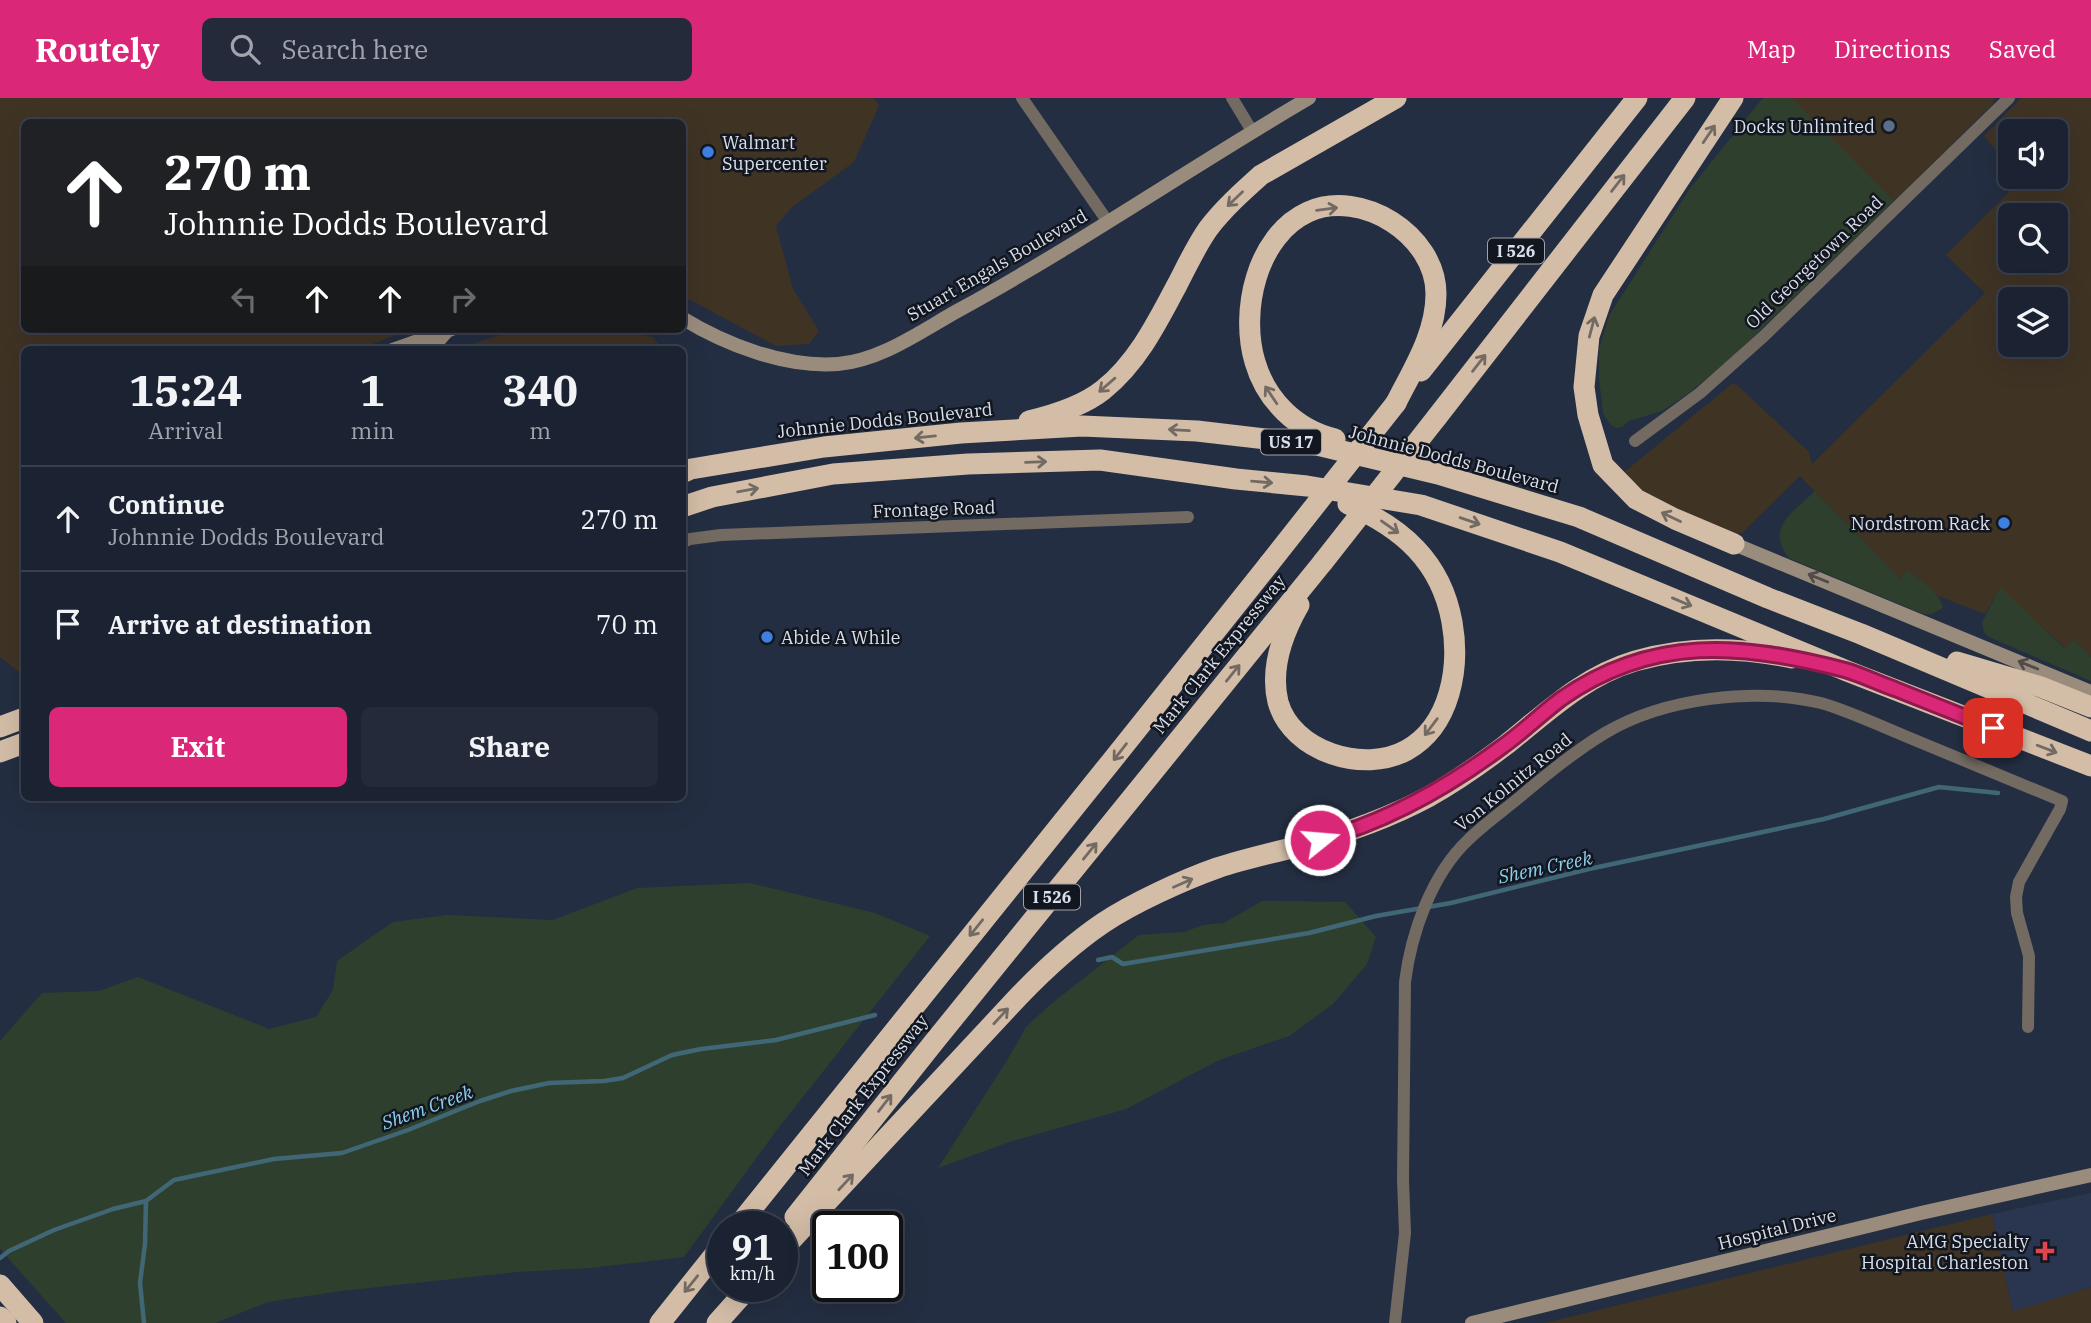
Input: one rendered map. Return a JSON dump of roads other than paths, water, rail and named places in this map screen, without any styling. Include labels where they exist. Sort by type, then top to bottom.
[{"type":"highway","points":[[993,431],[1045,417],[1087,400],[1102,390],[1142,347],[1202,239],[1222,212],[1261,176],[1396,98]]},
{"type":"highway","name":"Mark Clark Expressway","points":[[750,1211],[975,929],[1057,831],[1637,98]]},
{"type":"highway","name":"Mark Clark Expressway","points":[[798,1214],[1323,562],[1685,98]]},
{"type":"highway","points":[[1733,98],[1603,295],[1589,336],[1584,387],[1591,427],[1603,465],[1636,499],[1734,544]]},
{"type":"highway","points":[[1396,403],[1420,356],[1431,325],[1436,290],[1433,272],[1416,243],[1402,228],[1380,215],[1357,208],[1337,207],[1307,213],[1287,227],[1274,242],[1257,272],[1251,298],[1250,330],[1254,359],[1259,376],[1279,406],[1309,430],[1326,437],[1496,477],[1579,517]]},
{"type":"highway","name":"Johnnie Dodds Boulevard","points":[[686,471],[824,447],[993,431],[1082,426],[1197,431],[1317,445],[1438,474],[1579,517],[2091,731]]},
{"type":"highway","points":[[686,506],[712,497],[833,474],[968,464],[1100,460],[1307,486],[1421,505],[1560,552],[1847,671],[2091,766]]},
{"type":"highway","points":[[1307,486],[1367,512],[1390,526],[1427,560],[1440,581],[1450,607],[1454,634],[1452,685],[1435,722],[1422,739],[1406,750],[1373,760],[1342,757],[1324,751],[1297,733],[1278,702],[1277,663],[1281,646],[1293,616],[1323,562]]},
{"type":"highway","points":[[1861,634],[2040,687],[2091,707]]},
{"type":"highway","points":[[798,1233],[1052,962],[1104,922],[1138,903],[1217,868],[1342,834],[1410,806],[1458,779],[1560,700],[1591,681],[1635,661],[1679,652],[1713,649],[1761,652],[1847,671]]},
{"type":"highway","points":[[0,727],[21,719]]},
{"type":"highway","points":[[0,752],[21,744]]},
{"type":"highway","points":[[660,1323],[707,1264]]},
{"type":"highway","points":[[0,1285],[33,1323]]},
{"type":"highway","points":[[712,1323],[728,1302]]},
{"type":"highway","points":[[717,1323],[736,1302]]},
{"type":"highway","points":[[0,1317],[6,1323]]},
{"type":"street","points":[[1022,98],[1108,222]]},
{"type":"street","points":[[1232,98],[1252,131]]},
{"type":"street","name":"Stuart Engals Boulevard","points":[[686,320],[767,357],[839,364],[881,353],[1002,286],[1309,98]]},
{"type":"street","name":"Old Georgetown Road","points":[[1635,441],[1700,393],[1764,336],[2009,98]]},
{"type":"street","points":[[404,346],[441,333]]},
{"type":"street","points":[[434,346],[447,333]]},
{"type":"street","name":"Frontage Road","points":[[686,541],[721,535],[1188,516]]},
{"type":"street","points":[[1734,544],[2091,692]]},
{"type":"street","name":"Von Kolnitz Road","points":[[1395,1323],[1405,1233],[1404,996],[1408,953],[1432,889],[1467,841],[1565,759],[1608,731],[1691,701],[1732,696],[1775,697],[1810,702],[1875,723],[2062,801],[2019,882],[2016,897],[2017,913],[2029,956],[2028,1027]]},
{"type":"street","name":"Hospital Drive","points":[[1472,1323],[1933,1210],[2091,1175]]},
{"type":"waterway","name":"Shem Creek","points":[[1098,960],[1112,957],[1123,964],[1309,933],[1376,916],[1451,903],[1589,869],[1824,819],[1939,787],[1998,793]]},
{"type":"waterway","name":"Shem Creek","points":[[0,1258],[54,1230],[113,1209],[146,1201],[174,1180],[274,1159],[342,1153],[511,1091],[549,1083],[623,1078],[672,1055],[776,1040],[875,1015]]},
{"type":"waterway","points":[[144,1323],[140,1283],[145,1244],[146,1201]]},
{"type":"place","name":"Docks Unlimited","points":[[1889,126]]},
{"type":"place","name":"Walmart Supercenter","points":[[708,152]]},
{"type":"place","name":"Nordstrom Rack","points":[[2004,523]]},
{"type":"place","name":"Abide A While","points":[[767,637]]},
{"type":"place","name":"AMG Specialty Hospital Charleston","points":[[2045,1251]]}]
